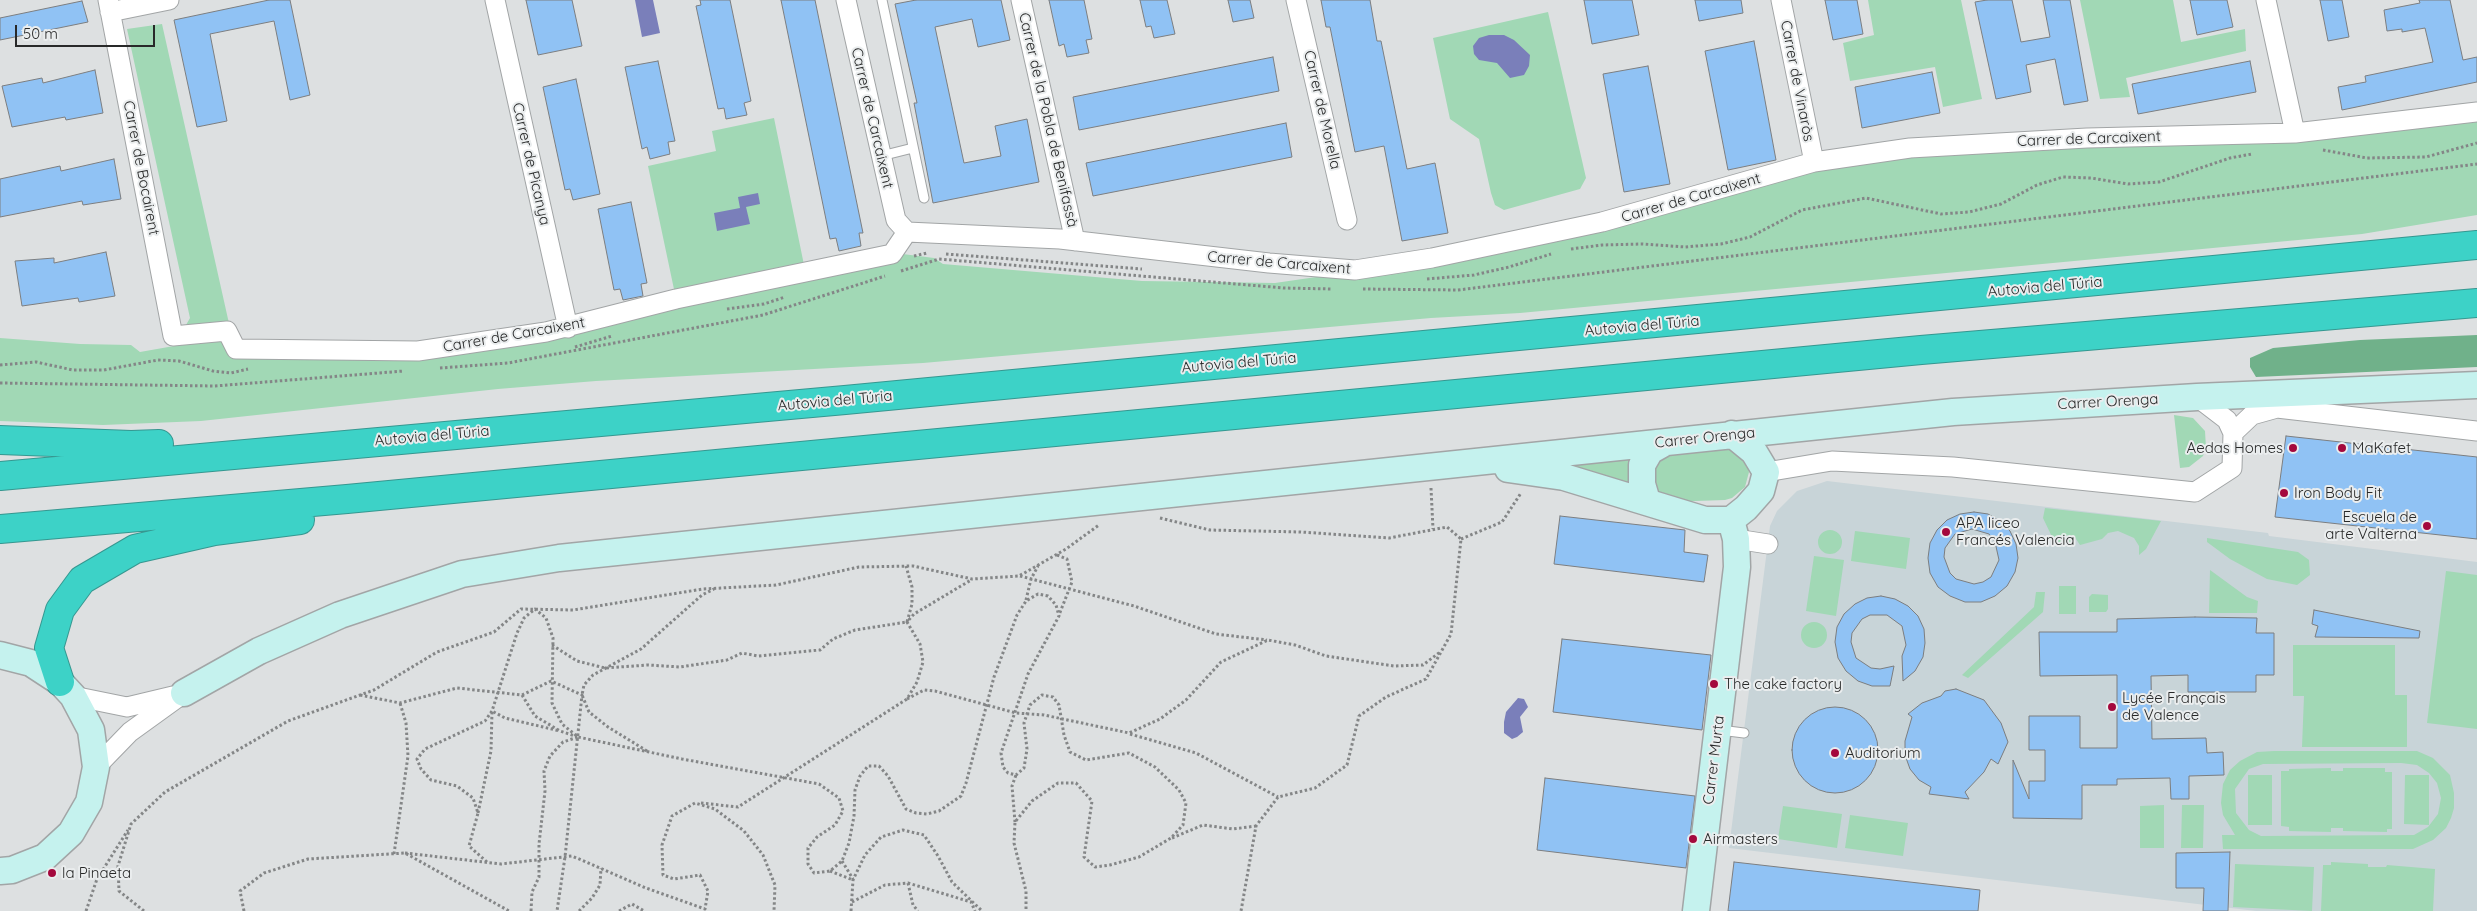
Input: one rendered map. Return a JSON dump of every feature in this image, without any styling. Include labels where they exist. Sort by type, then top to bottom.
[{"type":"highway","name":"Autovia del Túria","points":[[0,476],[855,399],[2477,245]]},
{"type":"highway","points":[[0,529],[347,499],[1921,350],[2477,303]]},
{"type":"highway","points":[[0,440],[132,445],[223,441],[272,450]]},
{"type":"highway","points":[[66,689],[49,648],[60,610],[82,580],[135,549],[214,531],[304,520],[347,499]]},
{"type":"street","points":[[109,6],[169,0]]},
{"type":"street","name":"Carrer de Picanya","points":[[495,0],[568,328]]},
{"type":"street","name":"Carrer de Carcaixent","points":[[846,0],[896,220],[907,232],[1075,241],[1269,264],[1355,270],[1432,258],[1602,222],[1814,162],[1920,147],[2087,138],[2295,133],[2477,112]]},
{"type":"street","name":"Carrer de la Pobla de Benifassà","points":[[1022,0],[1075,241]]},
{"type":"street","name":"Carrer de Morella","points":[[1296,0],[1347,220]]},
{"type":"street","name":"Carrer de Vinaròs","points":[[1781,0],[1814,162]]},
{"type":"street","points":[[2266,0],[2295,133]]},
{"type":"street","name":"Carrer de Bocairent","points":[[109,6],[173,336]]},
{"type":"street","name":"Carrer de Carcaixent","points":[[173,336],[227,331],[236,349],[418,351],[568,328],[676,299],[892,254],[907,232]]},
{"type":"street","name":"Carrer Orenga","points":[[1475,464],[1732,434],[1953,412],[2197,397],[2477,384]]},
{"type":"street","points":[[1766,472],[1832,461],[1953,467],[2195,492],[2232,468],[2233,433],[2227,420],[2197,397]]},
{"type":"street","points":[[2233,433],[2252,415],[2277,408],[2477,431]]},
{"type":"street","points":[[1732,434],[1754,452],[1766,472],[1761,490],[1746,508],[1733,530]]},
{"type":"street","points":[[1647,501],[1642,484],[1642,465],[1650,451],[1666,442]]},
{"type":"street","points":[[96,767],[130,732],[184,693],[259,651],[340,615],[462,574],[559,558],[1475,464],[1564,477],[1705,520],[1768,544]]},
{"type":"street","name":"Carrer Murta","points":[[1696,911],[1737,567],[1733,530]]},
{"type":"street","points":[[0,655],[31,663],[66,689],[127,707],[184,693]]},
{"type":"street","points":[[0,871],[12,870],[44,856],[72,833],[89,802],[96,767],[91,730],[66,689]]},
{"type":"lane","points":[[882,0],[924,198]]},
{"type":"lane","points":[[881,156],[913,148]]},
{"type":"lane","points":[[1718,730],[1744,733]]},
{"type":"path","points":[[1362,289],[1458,290],[2477,164]]},
{"type":"path","points":[[439,368],[508,363],[763,315],[939,259],[1284,288],[1342,289]]},
{"type":"path","points":[[0,383],[215,386],[410,371]]},
{"type":"path","points":[[1431,468],[1433,529]]},
{"type":"path","points":[[1461,539],[1502,522],[1522,492],[1528,472]]},
{"type":"path","points":[[1152,516],[1210,530],[1301,532],[1389,538],[1447,527],[1461,539]]},
{"type":"path","points":[[1019,576],[1057,555],[1100,524]]},
{"type":"path","points":[[1241,911],[1256,826],[1278,797],[1315,788],[1347,765],[1360,716],[1386,697],[1426,679],[1451,634],[1461,539]]},
{"type":"path","points":[[1016,775],[1008,773],[1003,766],[1001,754],[1028,674],[1059,616],[1072,582],[1071,570],[1067,559],[1057,555]]},
{"type":"path","points":[[830,871],[842,861],[854,816],[855,790],[860,776],[868,766],[879,766],[888,776],[906,809],[927,814],[939,811],[961,796],[994,677],[1017,615],[1026,601],[1031,579],[1039,565]]},
{"type":"path","points":[[86,911],[97,880],[131,824],[166,792],[288,721],[374,690],[437,652],[494,632],[521,609],[574,610],[716,588],[776,585],[859,568],[906,566],[972,579],[1019,576],[1134,606],[1216,634],[1295,645],[1326,656],[1394,666],[1422,665],[1441,651]]},
{"type":"path","points":[[906,566],[912,587],[912,604],[906,622]]},
{"type":"path","points":[[552,645],[577,661],[606,668],[648,665],[680,667],[727,660],[742,653],[758,656],[797,654],[820,650],[833,639],[856,630],[906,622],[914,614],[972,579]]},
{"type":"path","points":[[557,911],[565,857],[584,685],[593,675],[641,649],[702,595],[716,588]]},
{"type":"path","points":[[1026,601],[1038,594],[1048,596],[1056,605],[1059,616]]},
{"type":"path","points":[[535,609],[546,618],[553,638],[550,682],[552,703],[562,724],[578,737]]},
{"type":"path","points":[[487,862],[469,846],[491,751],[492,711],[517,633],[524,618],[535,609]]},
{"type":"path","points":[[906,622],[920,644],[923,662],[917,682],[907,699]]},
{"type":"path","points":[[1129,733],[1160,719],[1186,700],[1221,662],[1268,640]]},
{"type":"path","points":[[360,695],[400,703],[457,688],[496,694],[522,695],[550,682],[582,695],[589,712],[608,727],[649,752]]},
{"type":"path","points":[[244,911],[240,891],[264,873],[308,859],[405,853],[501,864],[572,856],[646,888],[705,910],[708,891],[700,875],[674,879],[663,875],[662,845],[672,816],[695,802],[738,807],[924,690],[1016,713],[1044,715],[1129,733],[1196,753],[1278,797]]},
{"type":"path","points":[[522,695],[535,716],[560,731]]},
{"type":"path","points":[[1026,911],[1026,891],[1014,843],[1015,822],[1012,786],[1016,775],[1024,768],[1028,749],[1024,723],[1030,705],[1042,695],[1054,697],[1059,705],[1064,735],[1070,752],[1086,760],[1129,753],[1155,767],[1179,790],[1186,803],[1183,825],[1171,838]]},
{"type":"path","points":[[394,854],[408,756],[406,723],[400,703]]},
{"type":"path","points":[[492,711],[505,718],[578,737],[819,784],[838,798],[843,811],[835,825],[818,837],[808,848],[808,864],[814,873],[830,871],[853,880]]},
{"type":"path","points":[[478,812],[472,798],[457,786],[431,780],[421,769],[418,759],[424,749],[484,721],[492,711]]},
{"type":"path","points":[[531,911],[532,892],[539,877],[540,860],[538,844],[545,791],[544,771],[550,756],[563,742],[578,737]]},
{"type":"path","points":[[1015,822],[1032,801],[1058,783],[1076,783],[1092,801],[1084,857],[1095,867],[1139,857],[1171,838],[1203,825],[1233,829],[1256,826]]},
{"type":"path","points":[[695,802],[715,809],[744,831],[763,854],[775,885],[774,911]]},
{"type":"path","points":[[131,824],[118,866],[119,891],[144,911]]},
{"type":"path","points":[[851,911],[853,880],[865,855],[881,838],[904,830],[924,835],[952,882],[982,911]]},
{"type":"path","points":[[405,853],[509,911]]},
{"type":"path","points":[[842,861],[853,880]]},
{"type":"path","points":[[579,911],[592,898],[600,885],[600,868]]},
{"type":"path","points":[[851,902],[885,885],[908,883],[971,902],[975,911]]},
{"type":"path","points":[[908,883],[913,905],[918,911]]},
{"type":"path","points":[[620,911],[632,904],[644,911]]},
{"type":"shaded area","name":"Lycée Français de Valence","points":[[1827,481],[2268,533],[2269,536],[2477,562],[2477,911],[2256,911],[1729,848],[1770,526],[1777,511],[1797,491]]},
{"type":"green space","points":[[1868,0],[1961,0],[1982,99],[1943,107],[1935,67],[1850,81],[1843,43],[1874,35]]},
{"type":"green space","points":[[2080,0],[2173,0],[2181,42],[2245,29],[2246,51],[2126,78],[2130,97],[2100,99]]},
{"type":"green space","points":[[1548,12],[1586,178],[1580,189],[1504,210],[1495,205],[1479,139],[1450,119],[1433,38]]},
{"type":"green space","points":[[162,24],[228,319],[238,353],[547,335],[879,251],[934,258],[943,264],[1142,281],[1275,283],[1392,266],[1804,162],[2276,131],[2477,113],[2477,215],[2362,234],[1520,313],[1431,318],[923,363],[596,381],[498,389],[201,421],[103,425],[0,421],[0,338],[80,344],[131,345],[140,352],[174,346],[190,318],[127,29]]},
{"type":"green space","points":[[774,118],[804,265],[675,294],[648,166],[716,151],[712,131]]},
{"type":"green space","points":[[2477,335],[2477,367],[2256,377],[2250,367],[2250,358],[2273,348],[2360,340]]},
{"type":"green space","points":[[2174,415],[2193,418],[2205,431],[2206,448],[2203,456],[2189,467],[2180,468]]},
{"type":"green space","points":[[1723,445],[1736,450],[1747,465],[1749,472],[1745,487],[1732,498],[1725,500],[1665,502],[1648,478],[1661,452]]},
{"type":"green space","points":[[1635,455],[1633,487],[1529,465]]},
{"type":"green space","points":[[2045,508],[2161,521],[2146,549],[2139,555],[2139,546],[2134,538],[2118,531],[2108,533],[2102,539],[2080,545],[2074,536],[2071,543],[2063,544],[2054,541],[2043,518]]},
{"type":"green space","points":[[1825,530],[1835,530],[1842,537],[1842,547],[1835,554],[1825,554],[1818,547],[1818,537]]},
{"type":"green space","points":[[1855,531],[1910,538],[1906,569],[1851,561]]},
{"type":"green space","points":[[2207,538],[2298,552],[2309,560],[2310,575],[2297,585],[2267,579],[2230,559],[2207,542]]},
{"type":"green space","points":[[1814,556],[1844,560],[1836,616],[1806,611]]},
{"type":"green space","points":[[2210,570],[2247,597],[2258,601],[2257,613],[2209,613]]},
{"type":"green space","points":[[2446,571],[2477,575],[2477,729],[2427,723]]},
{"type":"green space","points":[[2059,586],[2076,586],[2076,614],[2059,614]]},
{"type":"green space","points":[[2036,592],[2045,592],[2043,612],[1968,678],[1962,675],[2034,607]]},
{"type":"green space","points":[[2092,594],[2108,595],[2108,609],[2106,612],[2089,612],[2089,597]]},
{"type":"green space","points":[[1814,622],[1823,626],[1827,635],[1823,644],[1814,648],[1805,644],[1801,635],[1805,626]]},
{"type":"green space","points":[[2293,645],[2395,645],[2395,695],[2407,695],[2407,747],[2302,747],[2304,696],[2293,696]]},
{"type":"green space","points":[[2417,751],[2433,758],[2450,775],[2454,793],[2454,808],[2451,818],[2446,828],[2433,840],[2413,849],[2223,849],[2222,835],[2235,835],[2223,815],[2221,803],[2223,784],[2230,770],[2240,761],[2257,752]],"holes":[[[2401,763],[2417,765],[2429,773],[2437,783],[2441,798],[2438,814],[2428,827],[2414,835],[2261,836],[2249,830],[2236,813],[2235,789],[2249,769],[2263,764]]]},
{"type":"green space","points":[[2331,768],[2331,771],[2343,771],[2343,768],[2385,768],[2385,772],[2392,772],[2392,829],[2387,829],[2387,832],[2343,831],[2343,828],[2331,828],[2331,832],[2289,831],[2289,827],[2281,826],[2281,771],[2289,771],[2289,769]]},
{"type":"green space","points":[[2248,775],[2272,775],[2272,825],[2248,825]]},
{"type":"green space","points":[[2405,775],[2429,775],[2429,825],[2404,824]]},
{"type":"green space","points":[[2164,805],[2164,848],[2140,848],[2140,806]]},
{"type":"green space","points":[[2182,805],[2204,805],[2203,848],[2181,848]]},
{"type":"green space","points":[[1783,806],[1842,814],[1837,848],[1778,839]]},
{"type":"green space","points":[[1850,815],[1908,823],[1903,856],[1845,848]]},
{"type":"green space","points":[[2331,862],[2368,864],[2368,867],[2386,867],[2387,865],[2435,869],[2433,911],[2321,911],[2323,865],[2331,865]]},
{"type":"green space","points":[[2235,864],[2314,867],[2312,911],[2233,907]]},
{"type":"water","points":[[635,0],[653,0],[660,33],[642,37]]},
{"type":"water","points":[[1489,35],[1504,35],[1514,40],[1530,55],[1529,66],[1524,75],[1510,78],[1497,63],[1479,60],[1474,54],[1473,46],[1479,38]]},
{"type":"water","points":[[758,193],[760,204],[746,207],[750,224],[717,231],[714,213],[740,208],[738,197]]},
{"type":"water","points":[[1518,698],[1524,699],[1528,707],[1520,717],[1523,732],[1512,739],[1504,733],[1504,722],[1506,712]]},
{"type":"building","points":[[269,0],[290,0],[310,95],[290,100],[274,21],[210,34],[227,121],[197,127],[174,20]]},
{"type":"building","points":[[526,0],[572,0],[582,46],[538,55]]},
{"type":"building","points":[[700,0],[730,0],[751,101],[744,103],[747,115],[726,119],[724,108],[718,109],[696,6],[701,5]]},
{"type":"building","points":[[781,0],[815,0],[863,233],[859,233],[861,246],[839,251],[836,238],[830,239]]},
{"type":"building","points":[[916,0],[1001,0],[1010,40],[978,47],[972,19],[935,27],[964,163],[1001,156],[995,126],[1027,119],[1039,182],[933,203],[914,103],[917,103],[895,4]]},
{"type":"building","points":[[1049,0],[1084,0],[1092,39],[1086,40],[1089,53],[1067,57],[1064,44],[1059,46]]},
{"type":"building","points":[[1140,0],[1167,0],[1175,34],[1154,38],[1151,26],[1146,27]]},
{"type":"building","points":[[1228,0],[1250,0],[1254,18],[1233,22]]},
{"type":"building","points":[[1321,0],[1370,0],[1377,41],[1381,41],[1407,169],[1435,163],[1448,233],[1402,241],[1384,146],[1355,152],[1330,27],[1326,27]]},
{"type":"building","points":[[1584,0],[1632,0],[1639,35],[1592,44]]},
{"type":"building","points":[[1695,0],[1741,0],[1743,13],[1699,21]]},
{"type":"building","points":[[1825,0],[1857,0],[1863,34],[1833,40]]},
{"type":"building","points":[[2012,0],[2021,42],[2050,37],[2043,0],[2070,0],[2088,101],[2064,105],[2055,59],[2026,65],[2031,92],[1996,99],[1975,2]]},
{"type":"building","points":[[2190,0],[2227,0],[2233,27],[2197,35]]},
{"type":"building","points":[[2320,0],[2342,0],[2349,37],[2328,41]]},
{"type":"building","points":[[2419,0],[2450,0],[2463,60],[2477,57],[2477,82],[2342,110],[2338,87],[2366,82],[2365,76],[2433,62],[2425,28],[2402,32],[2402,29],[2387,31],[2384,10],[2420,3]]},
{"type":"building","points":[[82,1],[88,22],[0,40],[0,18]]},
{"type":"building","points":[[1754,41],[1776,160],[1728,170],[1705,51]]},
{"type":"building","points":[[1273,57],[1279,91],[1079,130],[1073,97]]},
{"type":"building","points":[[658,61],[675,141],[668,142],[670,154],[650,159],[647,147],[642,149],[625,67]]},
{"type":"building","points":[[2250,61],[2256,92],[2138,114],[2132,84]]},
{"type":"building","points":[[1648,66],[1670,184],[1624,192],[1603,74]]},
{"type":"building","points":[[95,70],[103,113],[66,120],[65,117],[12,127],[2,86],[42,78],[43,83]]},
{"type":"building","points":[[1932,72],[1940,113],[1862,128],[1855,87]]},
{"type":"building","points":[[576,79],[600,194],[573,200],[570,189],[565,190],[543,87]]},
{"type":"building","points":[[1286,123],[1292,157],[1093,196],[1086,163]]},
{"type":"building","points":[[114,159],[121,199],[83,205],[82,201],[0,217],[0,179],[60,166],[61,171]]},
{"type":"building","points":[[631,202],[647,283],[641,284],[643,296],[623,300],[620,289],[614,290],[598,209]]},
{"type":"building","points":[[106,252],[115,296],[79,302],[78,298],[22,306],[15,261],[54,258],[54,263]]},
{"type":"building","points":[[2286,436],[2477,457],[2477,539],[2275,517]]},
{"type":"building","points":[[1974,512],[1988,514],[2000,521],[2010,531],[2016,544],[2018,558],[2015,572],[2007,586],[1995,596],[1981,602],[1965,602],[1950,596],[1938,587],[1930,573],[1928,558],[1930,543],[1937,530],[1947,520],[1960,514]],"holes":[[[1972,529],[1989,534],[1995,542],[1999,560],[1991,577],[1983,582],[1974,584],[1956,579],[1950,573],[1944,557],[1945,548],[1955,534]]]},
{"type":"building","points":[[1560,516],[1685,530],[1684,552],[1708,555],[1704,582],[1554,564]]},
{"type":"building","points":[[1881,596],[1895,599],[1908,606],[1918,616],[1924,629],[1925,643],[1923,657],[1915,671],[1903,681],[1902,656],[1906,645],[1902,626],[1887,615],[1870,615],[1862,619],[1852,633],[1851,642],[1856,658],[1871,668],[1880,669],[1894,666],[1890,686],[1872,686],[1858,681],[1846,671],[1838,658],[1835,642],[1837,627],[1844,614],[1855,604],[1867,598]]},
{"type":"building","points":[[2314,610],[2420,631],[2419,638],[2315,637],[2318,626],[2312,624]]},
{"type":"building","points":[[2257,618],[2256,633],[2274,633],[2274,675],[2256,675],[2256,692],[2188,692],[2188,675],[2151,676],[2152,739],[2206,738],[2207,753],[2223,752],[2224,775],[2189,776],[2189,799],[2171,799],[2170,778],[2117,779],[2117,785],[2082,785],[2082,819],[2013,818],[2013,760],[2029,799],[2029,781],[2045,781],[2045,750],[2029,750],[2029,716],[2080,716],[2080,748],[2117,748],[2117,675],[2040,676],[2039,632],[2117,632],[2117,619]]},
{"type":"building","points":[[1562,639],[1711,655],[1702,730],[1553,712]]},
{"type":"building","points":[[1956,689],[1984,700],[2001,723],[2008,742],[1998,764],[1991,759],[1984,772],[1965,792],[1969,799],[1929,794],[1931,787],[1919,780],[1910,769],[1905,755],[1905,741],[1912,717],[1908,714],[1922,703],[1941,696],[1945,691]]},
{"type":"building","name":"Auditorium","points":[[1835,707],[1851,710],[1859,714],[1871,726],[1875,734],[1878,750],[1875,766],[1871,774],[1859,786],[1851,790],[1835,793],[1819,790],[1811,786],[1799,774],[1795,766],[1792,750],[1795,734],[1799,726],[1811,714],[1819,710]]},
{"type":"building","points":[[1545,778],[1695,796],[1686,868],[1537,850]]},
{"type":"building","points":[[2230,852],[2228,911],[2203,911],[2204,888],[2176,888],[2176,853]]},
{"type":"building","points":[[1734,862],[1980,890],[1978,911],[1728,911]]},
{"type":"place","name":"Aedas Homes","points":[[2293,448]]},
{"type":"place","name":"MaKafet","points":[[2342,448]]},
{"type":"place","name":"Iron Body Fit","points":[[2284,493]]},
{"type":"place","name":"Escuela de arte Valterna","points":[[2427,526]]},
{"type":"place","name":"APA liceo Francés Valencia","points":[[1946,532]]},
{"type":"place","name":"The cake factory","points":[[1714,684]]},
{"type":"place","name":"Lycée Français de Valence","points":[[2112,707]]},
{"type":"place","name":"Auditorium","points":[[1835,753]]},
{"type":"place","name":"Airmasters","points":[[1693,839]]},
{"type":"place","name":"la Pinaeta","points":[[52,873]]}]
